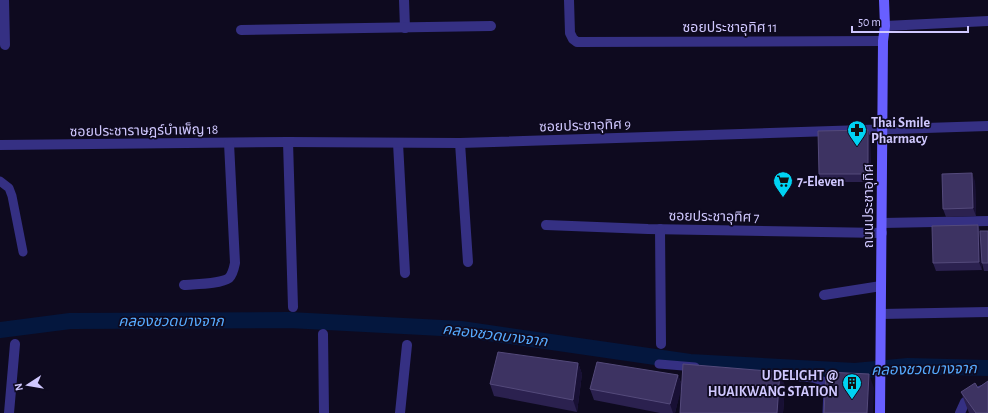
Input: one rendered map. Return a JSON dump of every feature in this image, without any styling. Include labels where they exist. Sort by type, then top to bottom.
[{"type":"main road","name":"ถนนประชาอุทิศ","points":[[880,413],[883,41],[885,26],[884,0]]},
{"type":"street","points":[[4,0],[6,45]]},
{"type":"street","points":[[404,0],[405,28]]},
{"type":"street","name":"ซอยประชาอุทิศ 11","points":[[569,0],[570,33],[572,39],[577,42],[883,41]]},
{"type":"street","points":[[885,26],[988,21]]},
{"type":"street","points":[[241,30],[491,26]]},
{"type":"street","name":"ซอยประชาอุทิศ 9","points":[[288,142],[460,143],[988,126]]},
{"type":"street","points":[[288,142],[293,307]]},
{"type":"street","name":"ซอยประชาราษฎร์บำเพ็ญ 18","points":[[0,145],[288,142]]},
{"type":"street","points":[[184,285],[220,282],[229,278],[234,270],[235,263],[229,143]]},
{"type":"street","points":[[398,143],[405,273]]},
{"type":"street","points":[[460,143],[468,262]]},
{"type":"street","name":"ซอยประชาอุทิศ 7","points":[[546,225],[660,229],[882,228],[988,221]]},
{"type":"street","points":[[660,229],[661,344]]},
{"type":"street","points":[[824,295],[881,286]]},
{"type":"street","points":[[881,314],[988,312]]},
{"type":"street","points":[[323,334],[324,413]]},
{"type":"street","points":[[9,413],[14,344]]},
{"type":"street","points":[[400,413],[407,345]]},
{"type":"street","points":[[960,413],[965,402],[980,391],[988,388]]},
{"type":"lane","points":[[0,181],[9,188],[12,196],[23,252]]},
{"type":"lane","points":[[659,364],[705,368]]},
{"type":"lane","points":[[759,373],[813,378],[826,382],[828,388],[827,413]]},
{"type":"building","points":[[868,130],[868,174],[819,174],[818,131]]},
{"type":"building","points":[[972,173],[973,208],[943,209],[942,174]]},
{"type":"building","points":[[978,225],[979,262],[933,263],[932,226]]},
{"type":"building","points":[[980,231],[988,231],[988,263],[982,263]]},
{"type":"building","points":[[498,352],[578,363],[573,400],[490,384]]},
{"type":"building","points":[[597,362],[678,375],[670,404],[590,389]]},
{"type":"building","points":[[683,364],[780,372],[777,413],[680,413]]},
{"type":"building","points":[[826,372],[869,374],[867,413],[824,413]]},
{"type":"building","points":[[988,381],[988,413],[976,413],[961,392],[975,383],[978,388]]},
{"type":"waterway","name":"คลองชวดบางจาก","points":[[0,330],[70,321],[289,320],[461,329],[690,362],[855,371],[908,366],[988,368]]},
{"type":"place","name":"Thai Smile Pharmacy","points":[[857,147]]},
{"type":"place","name":"7-Eleven","points":[[783,198]]},
{"type":"place","name":"U DELIGHT @ HUAIKWANG STATION","points":[[852,400]]}]
